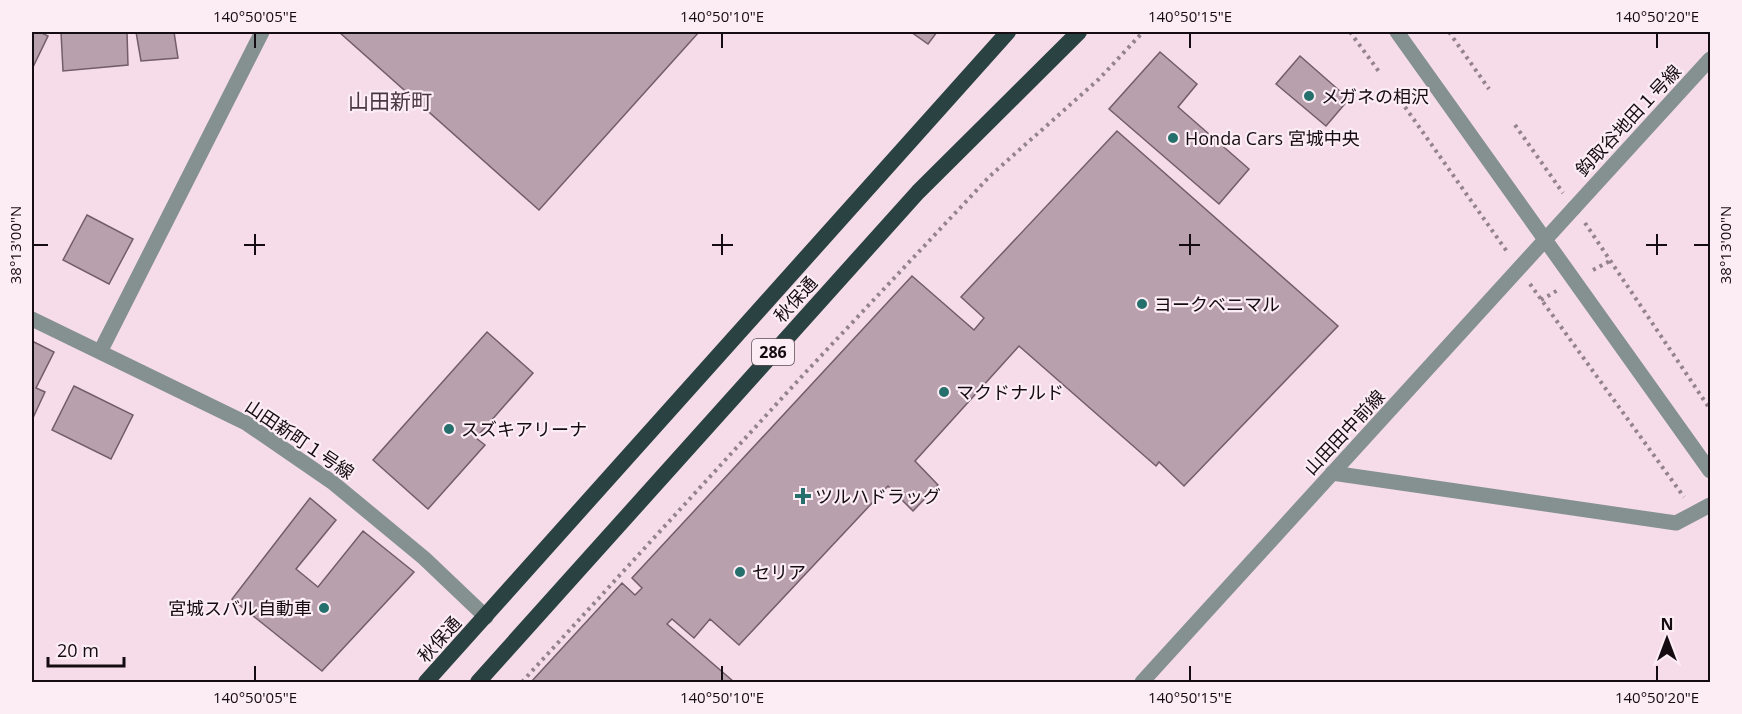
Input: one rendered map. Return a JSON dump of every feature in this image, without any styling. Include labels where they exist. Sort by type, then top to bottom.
[{"type":"highway","name":"秋保通","points":[[426,682],[1008,32]]},
{"type":"highway","name":"秋保通","points":[[478,682],[918,192],[1079,32]]},
{"type":"street","points":[[100,351],[191,176],[262,32]]},
{"type":"street","points":[[1397,32],[1710,471]]},
{"type":"street","name":"鈎取谷地田１号線","points":[[1574,208],[1710,59]]},
{"type":"street","name":"山田田中前線","points":[[1142,682],[1574,208]]},
{"type":"street","name":"山田新町１号線","points":[[32,319],[246,423],[332,482],[424,558],[486,617]]},
{"type":"street","points":[[1332,474],[1676,523],[1710,505]]},
{"type":"path","points":[[522,682],[804,374],[990,176],[1099,79],[1143,32]]},
{"type":"path","points":[[1350,32],[1380,74]]},
{"type":"path","points":[[1449,32],[1489,89]]},
{"type":"path","points":[[1405,107],[1512,259]]},
{"type":"path","points":[[1515,126],[1564,193]]},
{"type":"path","points":[[1583,221],[1710,409]]},
{"type":"path","points":[[1593,270],[1610,261]]},
{"type":"path","points":[[1527,281],[1696,513]]},
{"type":"path","points":[[1541,300],[1558,290]]},
{"type":"building","points":[[32,32],[40,32],[48,36],[33,67],[32,66]]},
{"type":"building","points":[[61,32],[127,32],[128,65],[63,71]]},
{"type":"building","points":[[136,32],[174,32],[178,58],[141,61]]},
{"type":"building","points":[[339,32],[699,32],[539,210]]},
{"type":"building","points":[[911,32],[937,32],[928,44]]},
{"type":"building","points":[[1160,52],[1197,84],[1178,107],[1249,169],[1219,204],[1109,109]]},
{"type":"building","points":[[1300,56],[1349,99],[1326,126],[1276,84]]},
{"type":"building","points":[[1117,131],[1338,326],[1184,486],[1159,462],[1156,466],[1019,346],[915,461],[938,485],[913,511],[888,486],[739,645],[710,619],[694,638],[672,619],[667,624],[734,682],[531,682],[622,583],[635,595],[642,588],[632,578],[912,276],[974,330],[984,318],[961,297]]},
{"type":"building","points":[[87,215],[133,239],[109,284],[63,260]]},
{"type":"building","points":[[487,332],[533,373],[476,438],[485,445],[428,509],[373,460]]},
{"type":"building","points":[[32,341],[54,352],[36,388],[45,392],[32,420]]},
{"type":"building","points":[[74,386],[133,415],[111,459],[52,430]]},
{"type":"building","points":[[310,498],[336,520],[296,569],[318,587],[363,531],[414,572],[322,671],[232,599]]},
{"type":"place","name":"メガネの相沢","points":[[1309,96]]},
{"type":"place","name":"Honda Cars 宮城中央","points":[[1173,138]]},
{"type":"place","name":"ヨークベニマル","points":[[1142,304]]},
{"type":"place","name":"マクドナルド","points":[[944,392]]},
{"type":"place","name":"スズキアリーナ","points":[[449,429]]},
{"type":"place","name":"ツルハドラッグ","points":[[803,496]]},
{"type":"place","name":"セリア","points":[[740,572]]},
{"type":"place","name":"宮城スバル自動車","points":[[324,608]]},
{"type":"district","name":"山田新町","points":[[390,101]]}]
